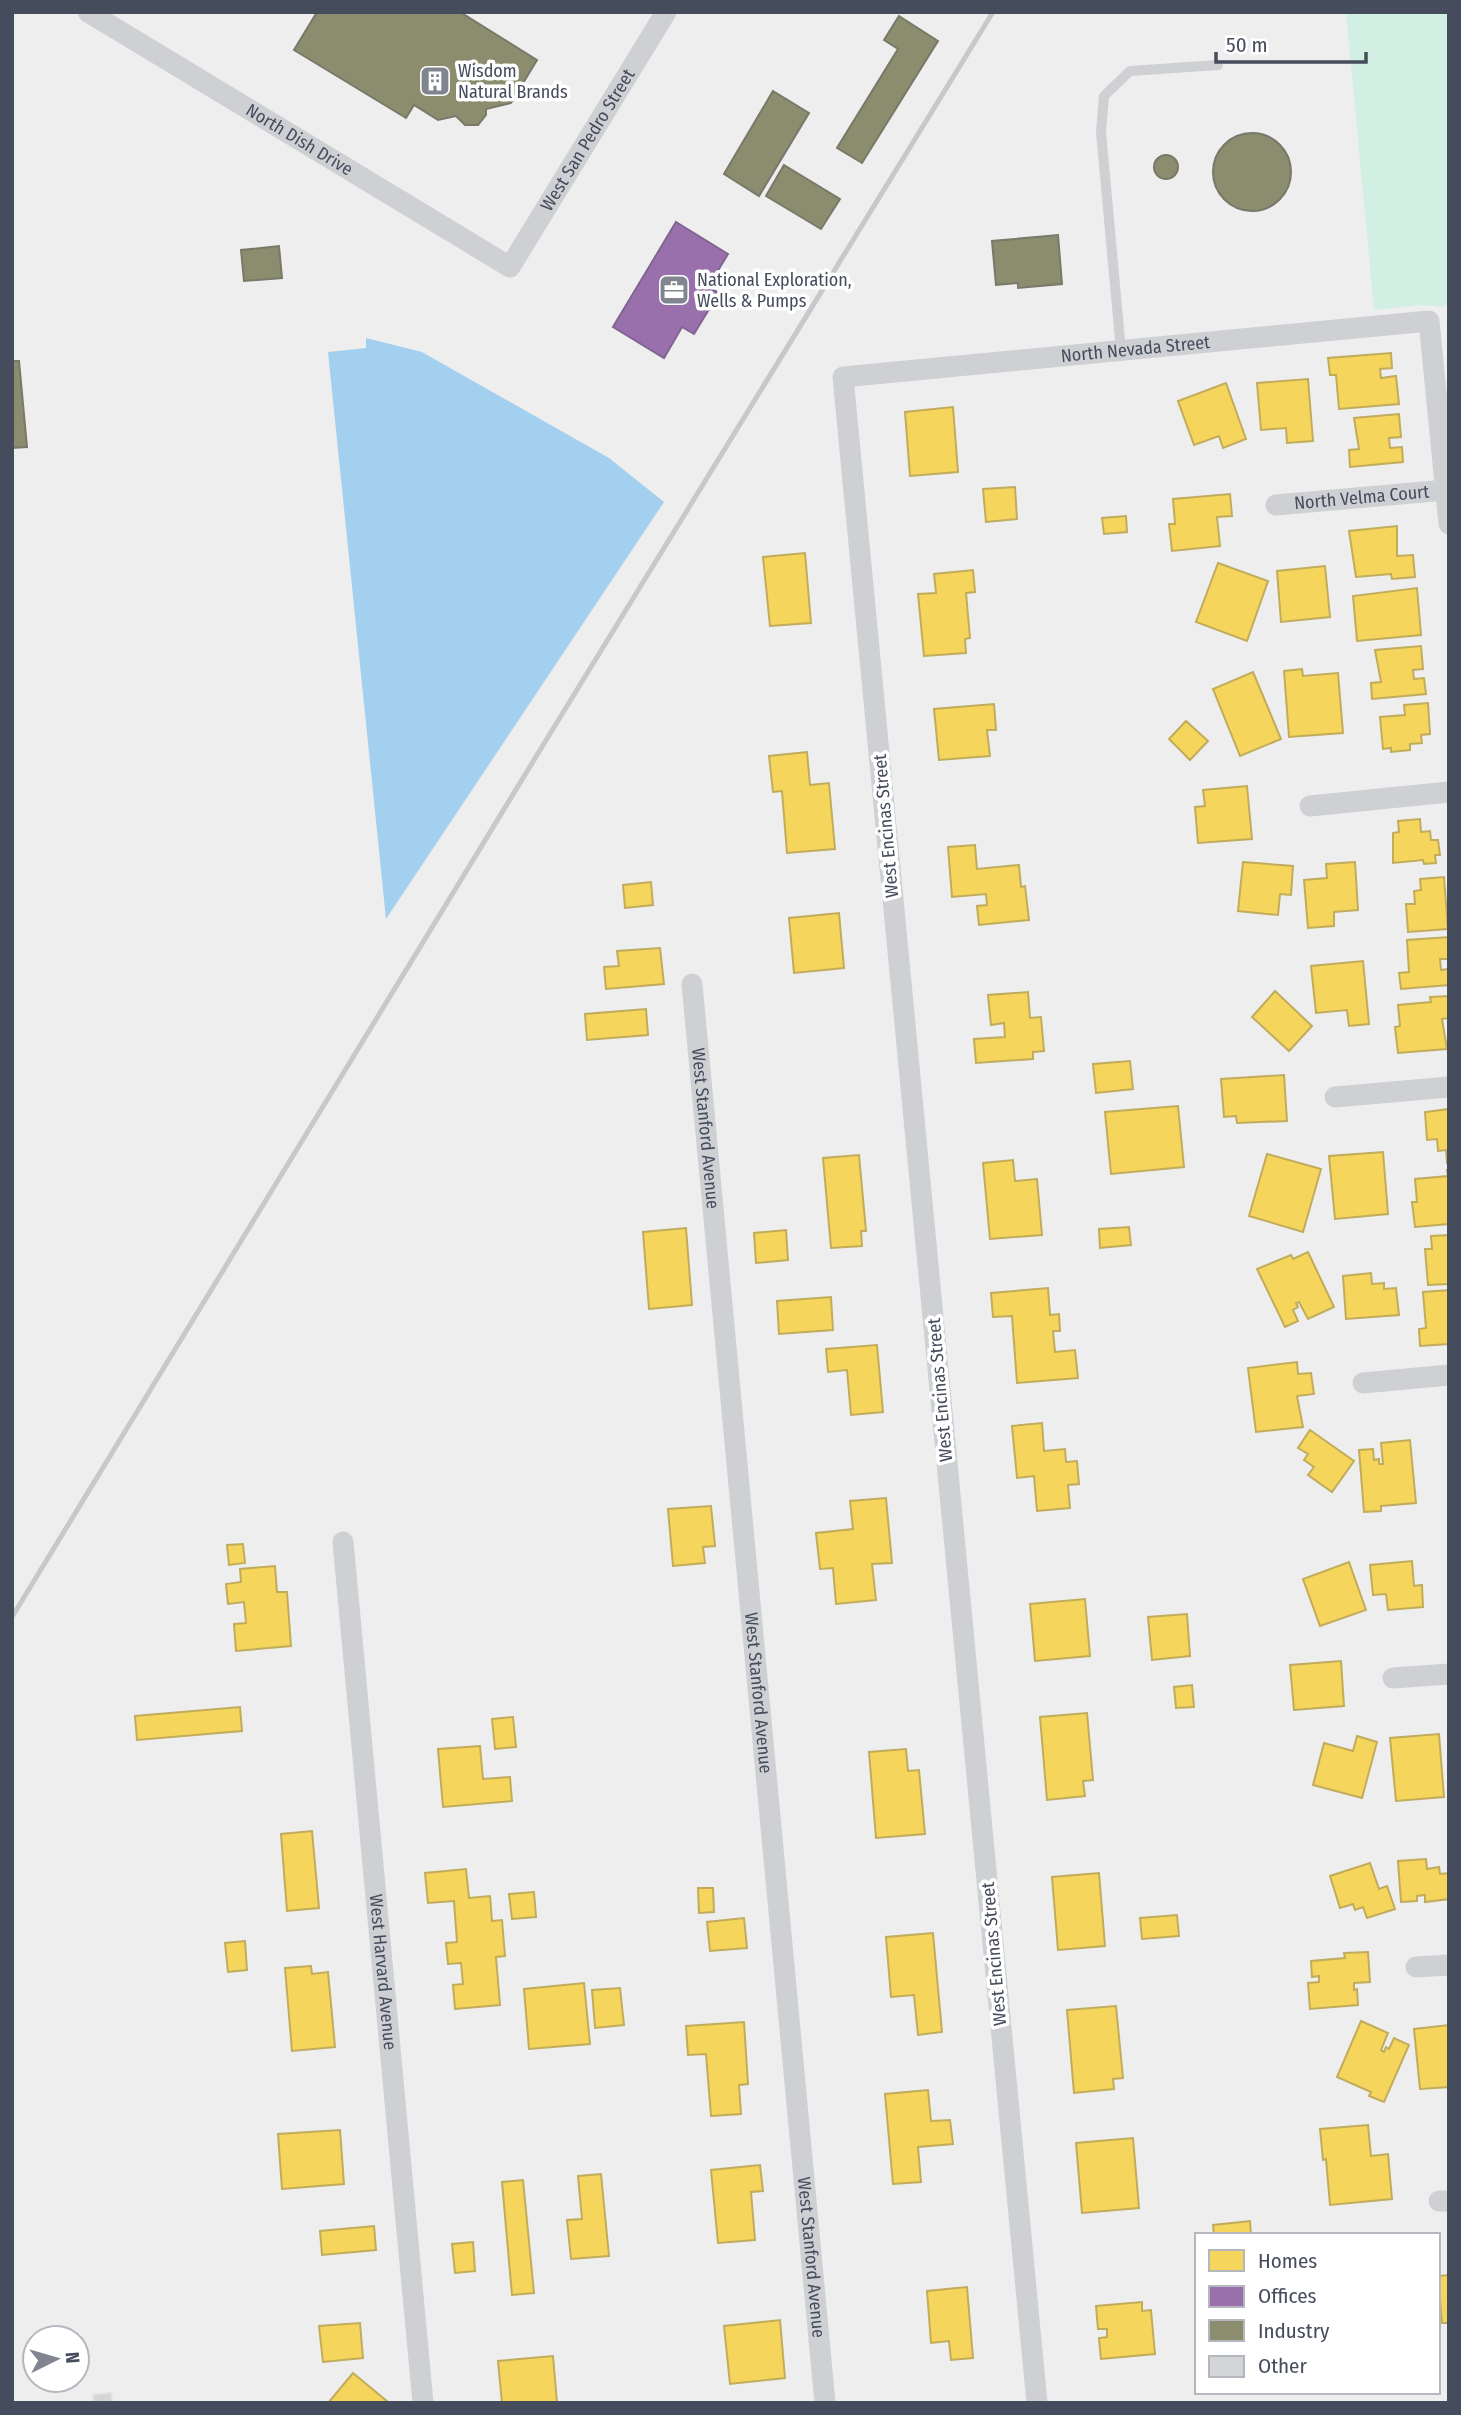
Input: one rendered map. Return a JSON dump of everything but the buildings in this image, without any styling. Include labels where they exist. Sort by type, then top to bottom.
[{"type":"street","name":"North Dish Drive","points":[[88,12],[510,267]]},
{"type":"street","name":"West San Pedro Street","points":[[510,267],[666,12]]},
{"type":"street","name":"North Nevada Street","points":[[844,377],[1429,321],[1446,490]]},
{"type":"street","name":"West Encinas Street","points":[[844,377],[1037,2403]]},
{"type":"street","name":"North Velma Court","points":[[1276,505],[1446,490]]},
{"type":"street","points":[[1446,490],[1449,524]]},
{"type":"street","points":[[1310,806],[1449,792]]},
{"type":"street","name":"West Stanford Avenue","points":[[692,984],[825,2403]]},
{"type":"street","points":[[1335,1097],[1449,1087]]},
{"type":"street","points":[[1363,1382],[1449,1375]]},
{"type":"street","name":"West Harvard Avenue","points":[[343,1542],[423,2403]]},
{"type":"street","points":[[1393,1678],[1449,1674]]},
{"type":"street","points":[[1416,1967],[1449,1965]]},
{"type":"lane","points":[[1121,351],[1101,132],[1104,96],[1130,71],[1218,65]]},
{"type":"green space","points":[[1346,12],[1449,12],[1449,302],[1442,307],[1422,305],[1374,310]]},
{"type":"water","points":[[366,338],[422,352],[609,458],[664,502],[386,919],[328,352],[366,348]]},
{"type":"railway","points":[[12,1617],[993,12]]},
{"type":"place","name":"Wisdom Natural Brands","points":[[435,81]]},
{"type":"place","name":"National Exploration, Wells & Pumps","points":[[674,290]]}]
